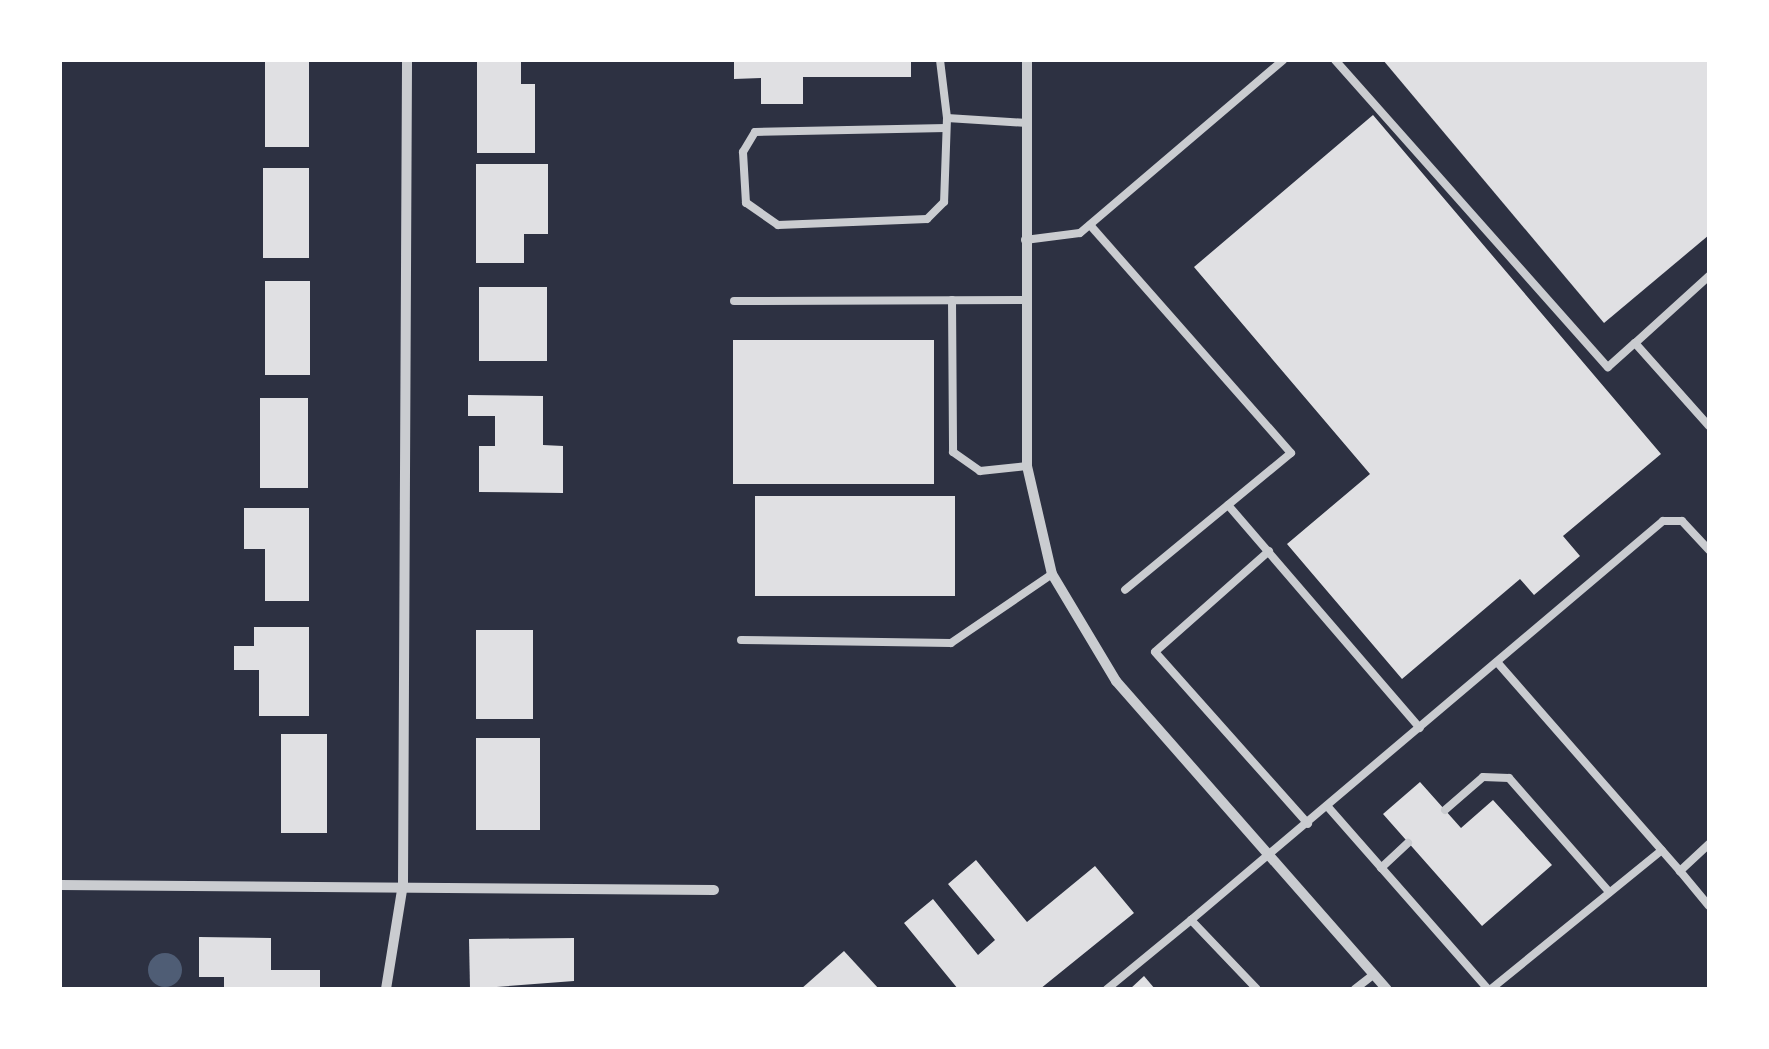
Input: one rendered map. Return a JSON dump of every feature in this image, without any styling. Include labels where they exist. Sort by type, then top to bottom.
[{"type":"street","points":[[386,989],[403,884],[407,60]]},
{"type":"street","points":[[1028,60],[1027,466],[1052,574],[1116,681],[1387,989]]},
{"type":"street","points":[[60,885],[403,884],[714,890]]},
{"type":"lane","points":[[940,60],[946,123],[944,202],[927,220],[778,225],[746,203],[743,152],[756,132],[946,123],[1028,123]]},
{"type":"lane","points":[[1025,240],[1090,224],[1282,60]]},
{"type":"lane","points":[[1335,60],[1608,367],[1709,276]]},
{"type":"lane","points":[[1090,224],[1292,453],[1125,590]]},
{"type":"lane","points":[[1700,283],[1709,292]]},
{"type":"lane","points":[[952,300],[953,452],[980,471],[1027,466]]},
{"type":"lane","points":[[734,301],[1026,300]]},
{"type":"lane","points":[[1635,342],[1709,426]]},
{"type":"lane","points":[[1228,504],[1420,728]]},
{"type":"lane","points":[[1107,989],[1268,858],[1664,521],[1682,521],[1709,550]]},
{"type":"lane","points":[[1269,551],[1156,652],[1308,824]]},
{"type":"lane","points":[[742,640],[951,643],[1052,574]]},
{"type":"lane","points":[[1497,662],[1709,906]]},
{"type":"lane","points":[[1445,810],[1483,777],[1508,778],[1610,892]]},
{"type":"lane","points":[[1328,807],[1489,989],[1662,850]]},
{"type":"lane","points":[[1382,868],[1408,843]]},
{"type":"lane","points":[[1680,871],[1709,844]]},
{"type":"lane","points":[[1190,920],[1257,989]]},
{"type":"lane","points":[[1356,989],[1374,974]]},
{"type":"water","points":[[165,953],[177,958],[182,970],[177,982],[165,987],[153,982],[148,970],[153,958]]},
{"type":"building","points":[[265,60],[309,60],[309,147],[265,147]]},
{"type":"building","points":[[477,60],[521,60],[521,84],[535,84],[535,153],[477,153]]},
{"type":"building","points":[[734,60],[911,60],[911,77],[803,77],[803,104],[761,104],[761,78],[734,79]]},
{"type":"building","points":[[1383,60],[1709,60],[1709,235],[1604,323]]},
{"type":"building","points":[[1373,115],[1661,454],[1563,536],[1580,556],[1534,595],[1520,579],[1402,679],[1287,544],[1370,474],[1194,267]]},
{"type":"building","points":[[476,164],[548,164],[548,234],[524,234],[524,263],[476,263]]},
{"type":"building","points":[[263,168],[309,168],[309,258],[263,258]]},
{"type":"building","points":[[265,281],[310,281],[310,375],[265,375]]},
{"type":"building","points":[[479,287],[547,287],[547,361],[479,361]]},
{"type":"building","points":[[733,340],[934,340],[934,484],[733,484]]},
{"type":"building","points":[[468,395],[543,396],[543,445],[563,446],[563,493],[479,492],[479,446],[495,446],[495,416],[468,416]]},
{"type":"building","points":[[260,398],[308,398],[308,488],[260,488]]},
{"type":"building","points":[[755,496],[955,496],[955,596],[755,596]]},
{"type":"building","points":[[244,508],[309,508],[309,601],[265,601],[265,549],[244,549]]},
{"type":"building","points":[[254,627],[309,627],[309,716],[259,716],[259,670],[234,670],[234,646],[254,646]]},
{"type":"building","points":[[476,630],[533,630],[533,719],[476,719]]},
{"type":"building","points":[[281,734],[327,734],[327,833],[281,833]]},
{"type":"building","points":[[476,738],[540,738],[540,830],[476,830]]},
{"type":"building","points":[[1420,782],[1461,828],[1493,800],[1552,865],[1482,926],[1383,814]]},
{"type":"building","points":[[976,860],[1027,922],[1095,866],[1134,913],[1040,989],[958,989],[904,923],[933,899],[978,955],[995,940],[948,884]]},
{"type":"building","points":[[199,937],[271,938],[271,970],[320,970],[320,989],[224,989],[224,977],[199,977]]},
{"type":"building","points":[[574,938],[574,981],[470,989],[469,939]]},
{"type":"building","points":[[844,951],[879,989],[801,989]]},
{"type":"building","points":[[1144,976],[1155,989],[1130,989]]}]
